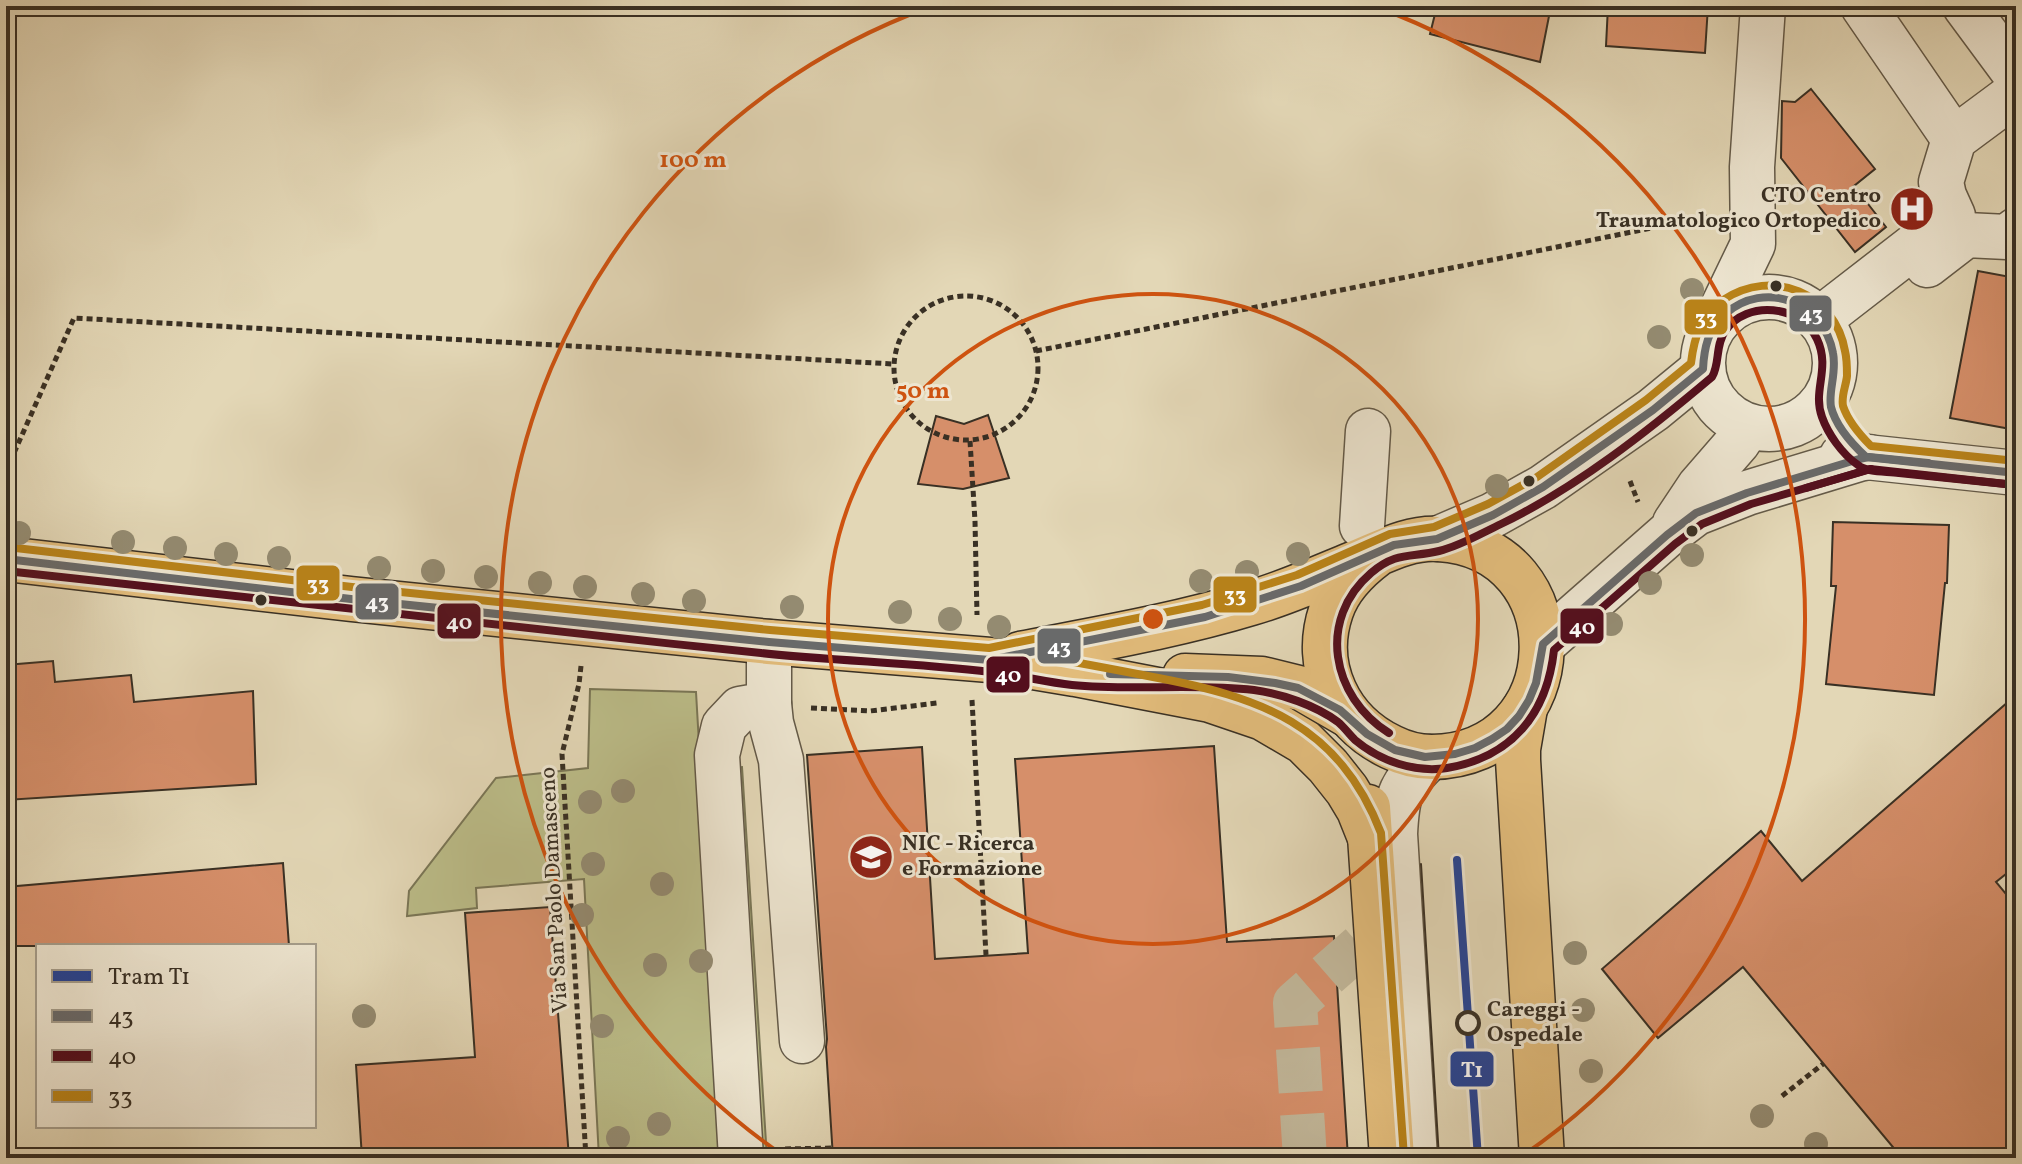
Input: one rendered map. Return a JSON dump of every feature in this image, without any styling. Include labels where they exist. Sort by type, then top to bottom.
[{"type":"main road","points":[[1075,674],[1262,679],[1303,689],[1398,751],[1430,757],[1473,750],[1507,729],[1525,708],[1537,685],[1543,644],[1532,599],[1503,563],[1484,550],[1462,542],[1437,539],[1394,545],[1374,533]]},
{"type":"main road","points":[[6,559],[769,642],[984,642],[1205,617],[1301,586],[1374,533]]},
{"type":"main road","points":[[1374,533],[1357,569],[1331,609],[1325,655],[1329,678],[1355,722],[1367,766],[1392,1158]]},
{"type":"main road","points":[[984,642],[1075,674],[1240,708],[1283,728],[1304,742],[1328,766],[1359,810],[1369,835]]},
{"type":"main road","points":[[1525,708],[1518,760],[1542,1158]]},
{"type":"street","points":[[1763,6],[1752,167],[1753,244],[1710,331],[1703,353],[1708,391],[1721,409],[1748,427],[1809,451],[2016,473]]},
{"type":"street","points":[[1863,6],[1954,139]]},
{"type":"street","points":[[1965,6],[2016,75]]},
{"type":"street","points":[[1813,319],[1992,231],[1944,196],[1941,182],[1954,139],[2016,93]]},
{"type":"street","points":[[1753,244],[1813,319],[1835,368],[1831,389],[1833,411],[1841,429],[1868,457]]},
{"type":"street","points":[[1714,325],[1731,309],[1751,300],[1769,298],[1813,319]]},
{"type":"street","points":[[1437,539],[1493,515],[1533,493],[1653,410],[1703,369]]},
{"type":"street","points":[[1748,427],[1767,430],[1803,421],[1814,414],[1831,389]]},
{"type":"street","points":[[1374,533],[1381,427]]},
{"type":"street","points":[[1543,644],[1654,523],[1699,487],[1748,427]]},
{"type":"street","points":[[1654,523],[1689,518],[1707,507],[1868,457]]},
{"type":"street","points":[[769,642],[770,713],[781,760],[802,1041]]},
{"type":"street","points":[[759,1154],[717,755],[724,726],[740,709],[770,713]]},
{"type":"street","points":[[1415,1158],[1395,834],[1396,807],[1406,781],[1430,757]]},
{"type":"path","points":[[1036,351],[1707,217]]},
{"type":"path","points":[[960,295],[980,297],[996,301],[1024,324],[1038,358],[1037,383],[1033,397],[1019,418],[1008,427],[970,441],[945,438],[912,417],[903,405],[893,364],[902,332],[913,317],[942,299],[960,295]]},
{"type":"path","points":[[6,471],[74,318],[893,364]]},
{"type":"path","points":[[970,441],[984,642]]},
{"type":"path","points":[[1626,471],[1654,523]]},
{"type":"path","name":"Via San Paolo Damasceno","points":[[584,622],[579,684],[562,754],[586,1158]]},
{"type":"path","points":[[972,699],[986,955]]},
{"type":"path","points":[[770,713],[794,707],[870,711],[943,702]]},
{"type":"path","points":[[1782,1096],[1823,1064]]},
{"type":"path","points":[[759,1154],[832,1148]]},
{"type":"green space","points":[[590,689],[696,692],[723,1158],[599,1158],[584,879],[476,888],[477,908],[407,916],[409,891],[496,778],[588,768]]},
{"type":"green space","points":[[742,767],[767,1158],[756,1158],[731,768]]},
{"type":"building","points":[[1437,6],[1551,6],[1540,62],[1430,34]]},
{"type":"building","points":[[1608,6],[1708,6],[1705,53],[1606,46]]},
{"type":"building","points":[[1811,89],[1875,169],[1854,186],[1886,227],[1855,252],[1781,158],[1782,101],[1795,102]]},
{"type":"building","points":[[1978,271],[2016,278],[2016,430],[1950,418]]},
{"type":"building","points":[[988,415],[1009,478],[963,489],[918,484],[936,416],[964,424]]},
{"type":"building","points":[[1833,522],[1949,525],[1947,583],[1934,695],[1826,684],[1836,586],[1831,586]]},
{"type":"building","points":[[53,661],[55,682],[131,675],[134,702],[253,691],[256,784],[6,800],[6,665]]},
{"type":"building","points":[[2016,695],[2016,866],[1996,882],[2016,906],[2016,1158],[1902,1158],[1743,967],[1658,1038],[1602,969],[1761,831],[1802,881]]},
{"type":"building","points":[[1214,746],[1227,942],[1334,936],[1348,1158],[833,1158],[807,755],[922,747],[935,959],[1028,953],[1015,759]]},
{"type":"building","points":[[283,863],[289,944],[6,946],[6,887]]},
{"type":"building","points":[[550,907],[569,1158],[362,1158],[356,1065],[475,1057],[465,913]]},
{"type":"tunnel","points":[[1305,1158],[1295,1003],[1376,932]]},
{"type":"tram line","name":"T1","points":[[1457,860],[1478,1158]]},
{"type":"tram line","points":[[1421,864],[1439,1158]]},
{"type":"transit line","name":"33","points":[[7,547],[352,587],[770,630],[989,648],[1202,605],[1297,575],[1390,534],[1434,527],[1488,504],[1537,477],[1646,400],[1691,363],[1700,327],[1715,306],[1742,290],[1762,286],[1781,286],[1799,291],[1829,314],[1839,331],[1846,357],[1843,406],[1855,428],[1871,446],[2016,461]]},
{"type":"transit line","name":"43","points":[[6,559],[351,599],[769,642],[990,660],[1205,617],[1301,586],[1394,545],[1437,539],[1493,515],[1543,487],[1653,410],[1703,369],[1708,339],[1719,320],[1741,304],[1757,298],[1791,301],[1818,320],[1833,353],[1830,401],[1833,414],[1845,435],[1866,457],[2016,473]]},
{"type":"transit line","name":"40","points":[[1389,733],[1369,718],[1354,699],[1338,657],[1338,634],[1343,612],[1354,592],[1371,573],[1389,561],[1439,551],[1471,539],[1529,510],[1611,457],[1712,377],[1725,331],[1746,314],[1773,310],[1787,313],[1809,328],[1821,350],[1819,407],[1822,417],[1836,443],[1862,468],[2015,485]]},
{"type":"transit line","name":"43","points":[[1110,674],[1228,677],[1298,688],[1340,710],[1367,734],[1395,750],[1425,757],[1455,754],[1475,748],[1507,729],[1529,700],[1536,683],[1543,644],[1696,513],[1747,493],[1859,459],[1869,457],[1928,463]]},
{"type":"transit line","name":"40","points":[[1806,488],[1870,469],[2015,485]]},
{"type":"transit line","name":"40","points":[[6,571],[761,653],[991,672],[1072,685],[1254,690],[1287,697],[1319,710],[1375,754],[1398,764],[1435,769],[1470,762],[1508,743],[1534,713],[1550,673],[1554,650],[1702,524],[1751,504],[1871,469]]},
{"type":"transit line","name":"33","points":[[1045,657],[1228,694],[1261,706],[1291,722],[1319,741],[1343,765],[1364,796],[1381,833],[1404,1157]]},
{"type":"place","name":"CTO Centro Traumatologico Ortopedico","points":[[1912,209]]},
{"type":"place","name":"NIC - Ricerca e Formazione","points":[[871,857]]},
{"type":"place","name":"Careggi - Ospedale","points":[[1468,1023]]}]
